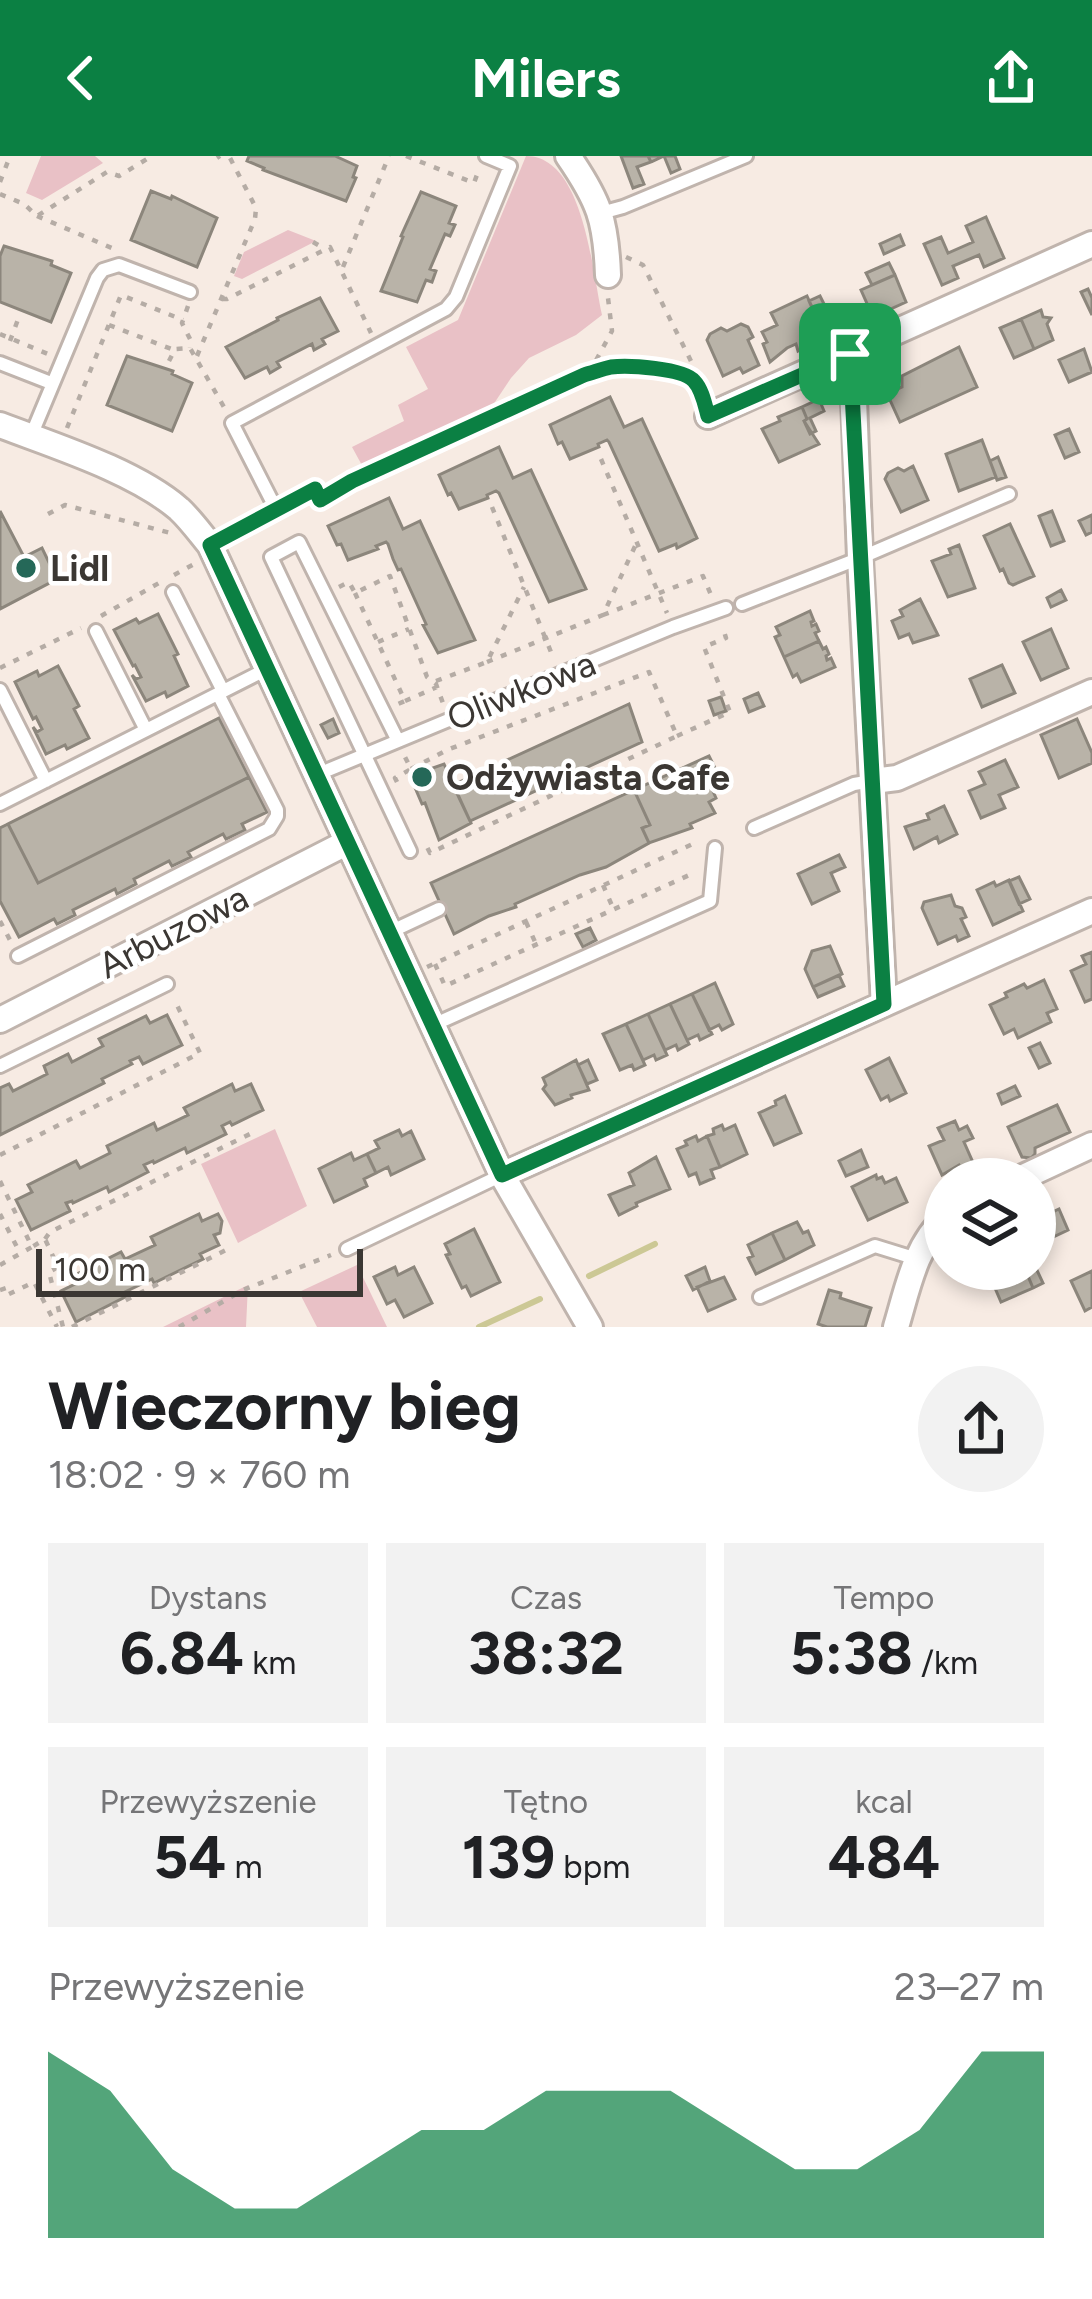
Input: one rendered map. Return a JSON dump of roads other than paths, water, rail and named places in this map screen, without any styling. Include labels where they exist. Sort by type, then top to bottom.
[{"type":"street","points":[[568,156],[601,212],[607,266]]},
{"type":"street","points":[[708,416],[1092,244]]},
{"type":"street","points":[[850,354],[884,1004]]},
{"type":"street","points":[[0,425],[152,489],[181,511],[210,545],[502,1175],[590,1327]]},
{"type":"street","points":[[873,781],[897,778],[1092,692]]},
{"type":"street","name":"Arbuzowa","points":[[0,1020],[346,843]]},
{"type":"street","points":[[502,1175],[1092,910]]},
{"type":"street","points":[[1056,1162],[1092,1145]]},
{"type":"street","points":[[896,1327],[924,1247]]},
{"type":"lane","points":[[601,212],[746,156]]},
{"type":"lane","points":[[276,509],[232,423],[446,310],[456,297],[510,166],[484,161]]},
{"type":"lane","points":[[31,437],[103,271],[119,265],[190,292]]},
{"type":"lane","points":[[0,363],[51,383]]},
{"type":"lane","points":[[697,383],[708,416]]},
{"type":"lane","points":[[210,545],[315,489]]},
{"type":"lane","points":[[742,604],[1010,494]]},
{"type":"lane","points":[[398,741],[299,542],[272,556],[410,851]]},
{"type":"lane","points":[[18,956],[274,824],[277,810],[173,592]]},
{"type":"lane","name":"Oliwkowa","points":[[316,775],[722,610]]},
{"type":"lane","points":[[96,631],[146,730]]},
{"type":"lane","points":[[0,804],[268,669]]},
{"type":"lane","points":[[0,690],[46,782]]},
{"type":"lane","points":[[754,828],[854,784],[873,781]]},
{"type":"lane","points":[[433,1025],[710,901],[715,848]]},
{"type":"lane","points":[[388,933],[439,910]]},
{"type":"lane","points":[[0,1066],[167,984]]},
{"type":"lane","points":[[347,1249],[502,1175]]},
{"type":"lane","points":[[760,1298],[875,1246],[917,1258]]},
{"type":"waterway","points":[[589,1276],[655,1244]]},
{"type":"waterway","points":[[479,1327],[540,1299]]},
{"type":"place","name":"Lidl","points":[[26,568]]},
{"type":"place","name":"Odżywiasta Cafe","points":[[422,777]]}]
